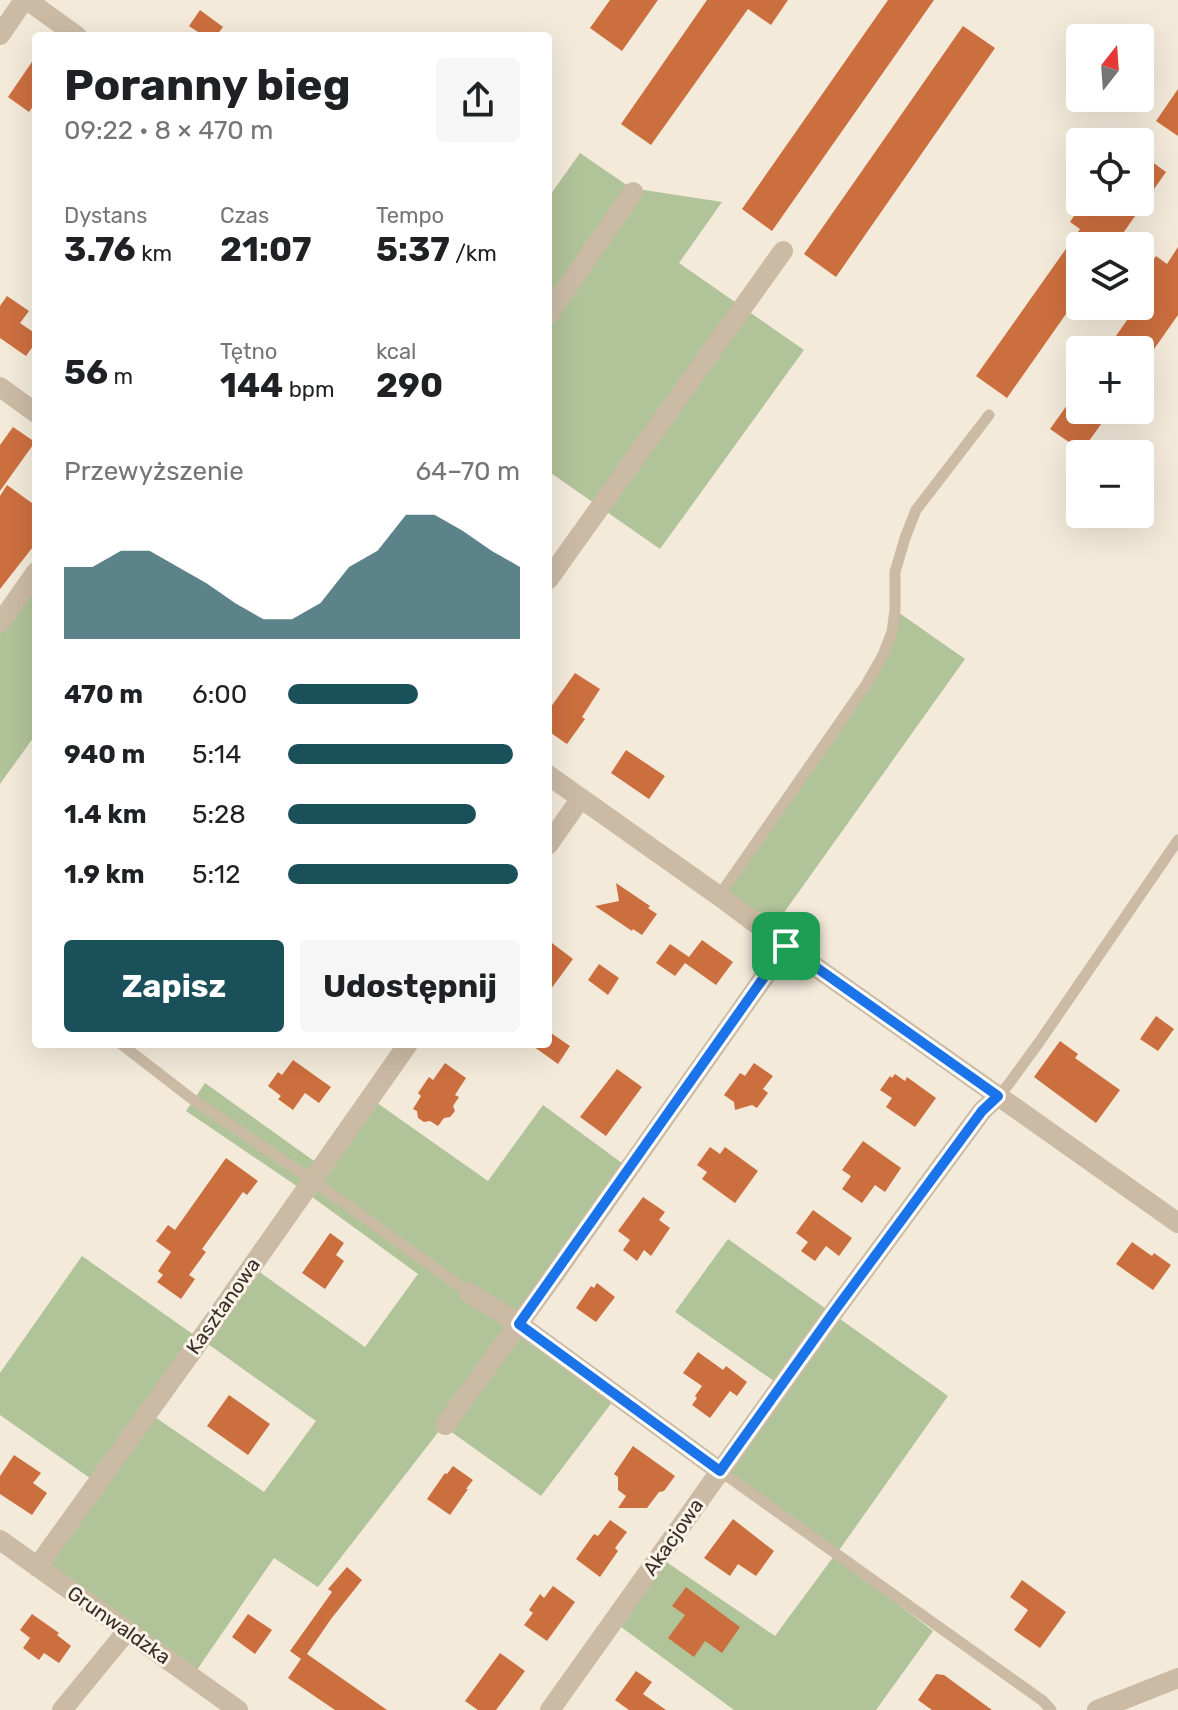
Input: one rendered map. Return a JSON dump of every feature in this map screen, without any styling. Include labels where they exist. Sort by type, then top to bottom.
[{"type":"street","points":[[0,35],[26,0],[71,32]]},
{"type":"street","points":[[552,309],[633,192]]},
{"type":"street","points":[[552,574],[783,251]]},
{"type":"street","points":[[0,387],[32,410]]},
{"type":"street","points":[[0,623],[32,578]]},
{"type":"street","points":[[552,778],[1178,1223]]},
{"type":"street","points":[[552,839],[581,798]]},
{"type":"street","points":[[445,1425],[786,946]]},
{"type":"street","name":"Kasztanowa","points":[[37,1567],[405,1048]]},
{"type":"street","name":"Akacjowa","points":[[550,1710],[833,1313],[982,1111],[998,1096]]},
{"type":"street","points":[[468,1292],[519,1324],[720,1471]]},
{"type":"street","name":"Grunwaldzka","points":[[0,1540],[238,1710]]},
{"type":"street","points":[[62,1710],[127,1631]]},
{"type":"street","points":[[1097,1710],[1178,1678]]},
{"type":"lane","points":[[719,896],[883,655],[892,632],[895,572],[916,510],[989,415]]},
{"type":"lane","points":[[998,1096],[1040,1041],[1178,840]]},
{"type":"lane","points":[[126,1048],[192,1099],[468,1292]]},
{"type":"lane","points":[[720,1471],[1043,1701],[1051,1710]]},
{"type":"green space","points":[[580,153],[631,188],[722,202],[679,263],[804,350],[660,549],[552,474],[552,192]]},
{"type":"green space","points":[[32,578],[32,740],[0,784],[0,623]]},
{"type":"green space","points":[[895,610],[965,659],[778,921],[719,896],[866,685]]},
{"type":"green space","points":[[205,1083],[321,1166],[370,1098],[488,1181],[543,1105],[630,1169],[520,1324],[616,1397],[541,1496],[443,1426],[318,1587],[274,1558],[192,1677],[37,1567],[97,1483],[0,1415],[0,1373],[82,1256],[194,1335],[155,1417],[264,1492],[316,1421],[208,1344],[251,1266],[365,1347],[418,1274],[186,1111]]},
{"type":"green space","points":[[728,1239],[948,1396],[835,1556],[933,1631],[876,1710],[734,1710],[613,1621],[659,1557],[775,1636],[834,1556],[720,1471],[781,1386],[675,1312]]},
{"type":"building","points":[[610,0],[658,0],[622,51],[590,28]]},
{"type":"building","points":[[707,0],[788,0],[771,25],[748,9],[651,145],[621,124]]},
{"type":"building","points":[[888,0],[934,0],[772,231],[742,209]]},
{"type":"building","points":[[200,10],[223,27],[219,32],[198,32],[189,26]]},
{"type":"building","points":[[963,26],[995,48],[836,277],[804,254]]},
{"type":"building","points":[[32,62],[32,108],[29,112],[8,97]]},
{"type":"building","points":[[1178,89],[1178,136],[1156,121]]},
{"type":"building","points":[[1154,163],[1166,172],[1154,189]]},
{"type":"building","points":[[1074,216],[1135,216],[1124,232],[1078,232],[1080,229],[1070,222]]},
{"type":"building","points":[[1178,247],[1178,315],[1154,349],[1154,336],[1116,336],[1127,320],[1154,320],[1154,259],[1156,256],[1167,264]]},
{"type":"building","points":[[1066,249],[1066,314],[1007,398],[976,376]]},
{"type":"building","points":[[7,296],[29,311],[20,323],[32,331],[32,348],[26,356],[0,338],[0,306]]},
{"type":"building","points":[[1066,407],[1066,424],[1101,424],[1090,440],[1066,440],[1050,429]]},
{"type":"building","points":[[13,427],[32,440],[32,446],[0,491],[0,445]]},
{"type":"building","points":[[7,485],[32,503],[32,548],[0,589],[0,496]]},
{"type":"building","points":[[575,673],[600,689],[582,717],[585,719],[567,744],[552,734],[552,705]]},
{"type":"building","points":[[626,750],[665,776],[649,799],[611,773]]},
{"type":"building","points":[[616,883],[657,914],[642,935],[595,906],[619,901]]},
{"type":"building","points":[[702,940],[733,962],[716,985],[685,963],[675,976],[656,963],[670,944],[689,957]]},
{"type":"building","points":[[552,943],[573,959],[552,988]]},
{"type":"building","points":[[599,964],[619,978],[608,995],[588,980]]},
{"type":"building","points":[[1156,1016],[1174,1029],[1158,1051],[1140,1039]]},
{"type":"building","points":[[552,1034],[570,1046],[558,1064],[536,1048],[552,1048]]},
{"type":"building","points":[[1060,1041],[1078,1054],[1075,1058],[1120,1090],[1096,1123],[1034,1077]]},
{"type":"building","points":[[293,1060],[331,1087],[319,1103],[305,1093],[293,1110],[278,1099],[281,1096],[268,1086],[278,1072],[282,1075]]},
{"type":"building","points":[[445,1063],[466,1078],[455,1095],[459,1097],[453,1106],[455,1111],[438,1126],[418,1118],[417,1111],[413,1109],[421,1096],[418,1093],[429,1077],[433,1080]]},
{"type":"building","points":[[754,1063],[773,1076],[763,1089],[768,1093],[757,1108],[752,1105],[735,1110],[734,1102],[724,1095],[740,1073],[745,1076]]},
{"type":"building","points":[[617,1069],[642,1087],[606,1136],[580,1117]]},
{"type":"building","points":[[895,1074],[905,1081],[907,1077],[936,1098],[915,1127],[886,1107],[892,1098],[880,1090]]},
{"type":"building","points":[[863,1141],[901,1168],[885,1192],[875,1185],[862,1203],[842,1189],[851,1176],[842,1170]]},
{"type":"building","points":[[710,1147],[720,1154],[725,1147],[758,1171],[735,1203],[702,1179],[707,1172],[697,1165]]},
{"type":"building","points":[[226,1158],[258,1181],[247,1195],[243,1192],[202,1249],[206,1252],[189,1275],[195,1279],[181,1299],[157,1282],[163,1275],[158,1271],[171,1252],[156,1241],[168,1225],[175,1230]]},
{"type":"building","points":[[643,1197],[665,1212],[659,1220],[670,1228],[651,1256],[644,1250],[637,1261],[623,1250],[630,1240],[618,1231]]},
{"type":"building","points":[[813,1210],[852,1238],[839,1256],[826,1246],[815,1261],[801,1251],[808,1242],[796,1233]]},
{"type":"building","points":[[330,1233],[344,1243],[336,1255],[344,1261],[325,1289],[302,1273]]},
{"type":"building","points":[[1132,1242],[1171,1265],[1153,1290],[1116,1264]]},
{"type":"building","points":[[597,1283],[615,1297],[596,1322],[576,1308],[591,1286],[594,1288]]},
{"type":"building","points":[[698,1352],[723,1370],[726,1366],[747,1382],[737,1396],[730,1391],[710,1418],[692,1405],[702,1386],[683,1373]]},
{"type":"building","points":[[229,1395],[270,1424],[248,1455],[207,1426]]},
{"type":"building","points":[[633,1446],[675,1476],[647,1508],[618,1508],[626,1496],[618,1490],[618,1477],[614,1474]]},
{"type":"building","points":[[14,1455],[41,1473],[33,1483],[47,1493],[32,1515],[0,1494],[0,1476]]},
{"type":"building","points":[[453,1466],[473,1480],[450,1515],[427,1499]]},
{"type":"building","points":[[733,1519],[774,1551],[756,1576],[738,1564],[730,1576],[704,1558]]},
{"type":"building","points":[[610,1520],[627,1532],[600,1577],[576,1559],[594,1534],[598,1536]]},
{"type":"building","points":[[347,1567],[362,1580],[307,1654],[387,1710],[335,1710],[288,1678],[301,1659],[290,1651],[332,1592],[328,1589]]},
{"type":"building","points":[[1022,1580],[1066,1612],[1040,1648],[1014,1630],[1028,1610],[1010,1597]]},
{"type":"building","points":[[553,1586],[575,1602],[547,1641],[524,1625],[533,1613],[529,1610],[540,1594],[544,1598]]},
{"type":"building","points":[[686,1587],[740,1627],[722,1653],[705,1641],[694,1657],[668,1638],[685,1615],[672,1606]]},
{"type":"building","points":[[32,1614],[59,1633],[57,1635],[71,1646],[59,1663],[44,1653],[39,1660],[23,1648],[30,1638],[20,1630]]},
{"type":"building","points":[[248,1614],[272,1630],[255,1654],[232,1637]]},
{"type":"building","points":[[500,1653],[525,1671],[496,1710],[478,1710],[465,1701]]},
{"type":"building","points":[[636,1671],[652,1682],[643,1694],[666,1710],[629,1710],[615,1700]]},
{"type":"building","points":[[936,1674],[944,1675],[992,1710],[932,1710],[918,1700]]},
{"type":"route","points":[[786,946],[998,1096],[982,1111],[720,1471],[519,1324],[786,946]]}]
